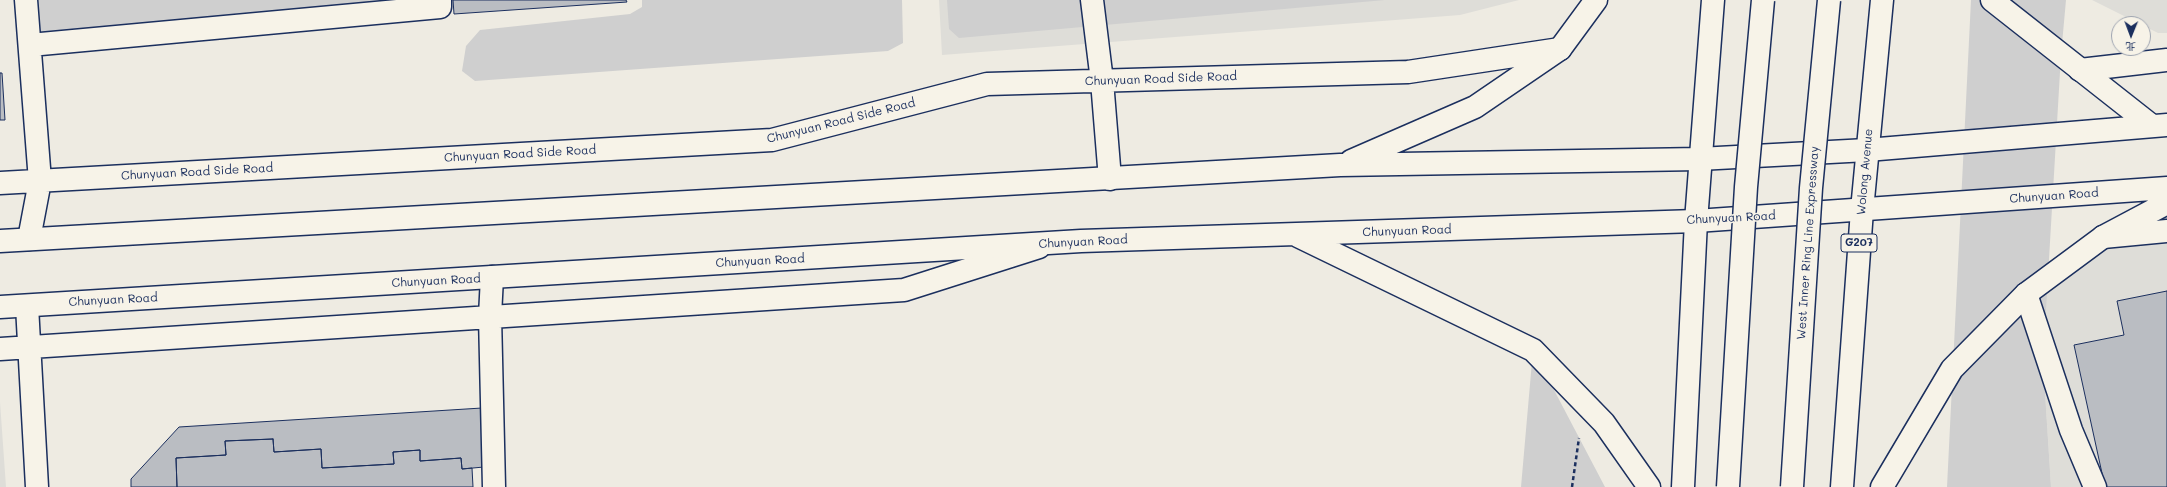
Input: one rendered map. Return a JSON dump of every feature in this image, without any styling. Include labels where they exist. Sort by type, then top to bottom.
[{"type":"main road","points":[[26,0],[40,181],[29,239]]},
{"type":"main road","points":[[30,45],[440,7],[440,0]]},
{"type":"main road","points":[[1092,0],[1102,81],[1110,179]]},
{"type":"main road","points":[[1340,165],[1476,107],[1560,49],[1596,0]]},
{"type":"main road","points":[[1683,487],[1696,221],[1713,0]]},
{"type":"main road","points":[[1728,487],[1746,187],[1763,0]]},
{"type":"main road","name":"West Inner Ring Line Expressway","points":[[1792,487],[1811,188],[1829,0]]},
{"type":"main road","name":"Wolong Avenue","points":[[1842,487],[1862,210],[1882,0]]},
{"type":"main road","points":[[1992,0],[2080,70],[2160,126]]},
{"type":"main road","name":"Chunyuan Road Side Road","points":[[0,183],[772,140],[987,84],[1408,72],[1560,49]]},
{"type":"main road","points":[[2080,70],[2167,60]]},
{"type":"main road","points":[[0,241],[1340,165],[1700,159],[1867,150],[2160,126]]},
{"type":"main road","name":"Chunyuan Road","points":[[0,307],[1051,243],[1696,221],[2167,188]]},
{"type":"main road","points":[[1882,487],[1952,369],[2026,294],[2103,237],[2167,203]]},
{"type":"main road","points":[[2103,237],[2167,232]]},
{"type":"main road","points":[[1295,235],[1533,350],[1604,423],[1648,487]]},
{"type":"main road","points":[[0,349],[904,290],[1051,243]]},
{"type":"main road","points":[[492,278],[490,316],[494,487]]},
{"type":"main road","points":[[2026,294],[2071,430],[2095,487]]},
{"type":"main road","points":[[27,306],[37,487]]},
{"type":"path","points":[[1572,487],[1584,402]]},
{"type":"shaded area","points":[[26,0],[440,0],[30,45]]},
{"type":"shaded area","points":[[642,0],[902,0],[903,43],[888,51],[475,81],[462,71],[466,46],[480,30],[630,14],[642,7]]},
{"type":"shaded area","points":[[939,0],[1519,0],[1460,15],[942,55]]},
{"type":"shaded area","points":[[947,0],[1385,0],[959,38],[949,29]]},
{"type":"shaded area","points":[[1971,0],[2066,0],[2061,55],[2043,361],[2051,487],[1947,487]]},
{"type":"shaded area","points":[[2092,0],[2167,0],[2167,33],[2158,33],[2151,30],[2151,16],[2124,16]]},
{"type":"shaded area","points":[[2167,203],[2167,487],[2051,487],[2043,361],[2026,294]]},
{"type":"shaded area","points":[[1533,350],[1605,487],[1521,487]]},
{"type":"shaded area","points":[[0,402],[6,487],[0,487]]},
{"type":"building","points":[[453,0],[626,0],[627,2],[454,14]]},
{"type":"building","points":[[0,73],[2,73],[5,120],[0,120]]},
{"type":"building","points":[[2167,291],[2167,487],[2105,487],[2074,345],[2124,335],[2117,301]]},
{"type":"building","points":[[482,408],[484,467],[462,469],[461,458],[420,461],[420,450],[393,452],[394,464],[322,468],[321,449],[274,452],[273,439],[225,441],[226,455],[176,458],[177,487],[131,487],[131,479],[179,427]]},
{"type":"building","points":[[273,439],[274,452],[321,449],[322,468],[394,464],[393,452],[420,450],[420,461],[461,458],[462,469],[472,468],[473,487],[177,487],[176,458],[226,455],[225,441]]}]
